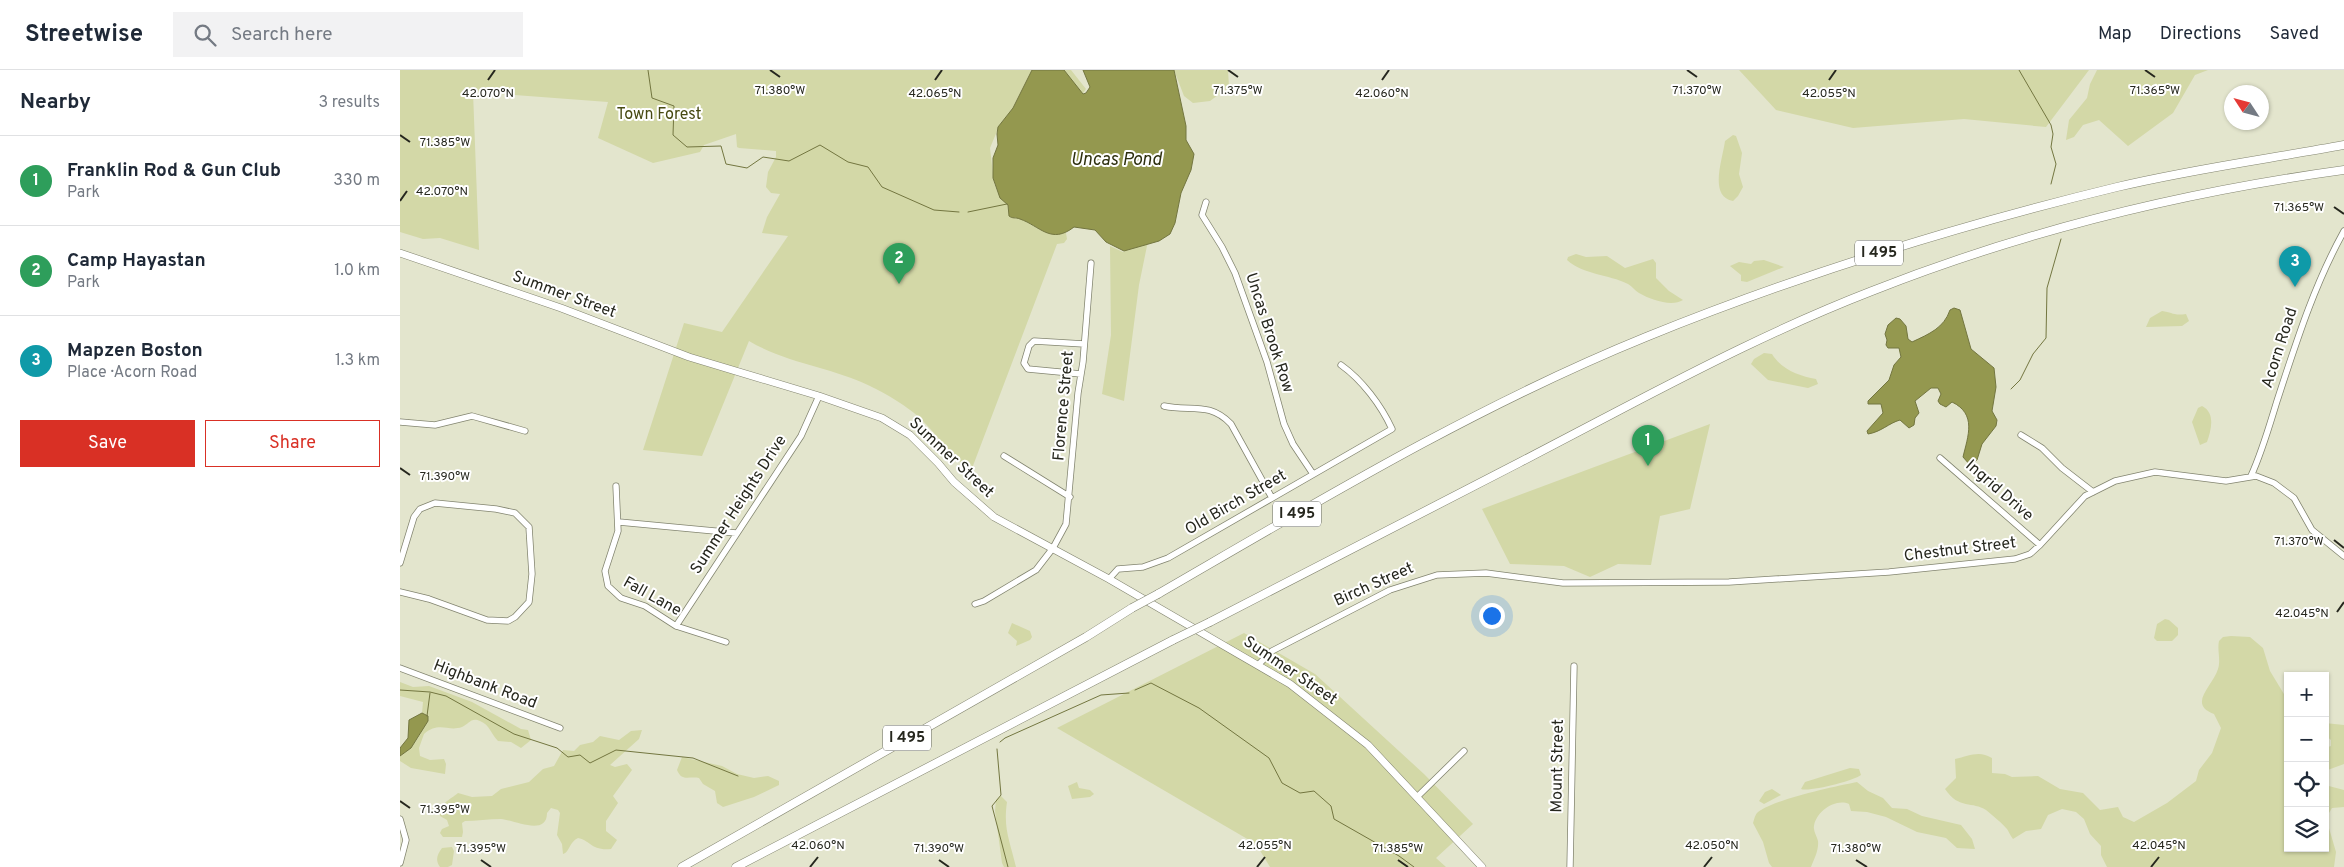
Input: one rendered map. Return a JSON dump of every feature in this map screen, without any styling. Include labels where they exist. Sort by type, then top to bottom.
[{"type":"highway","name":"I 495","points":[[682,867],[1132,608],[1438,436],[1543,384],[1646,337],[1703,314],[1865,257],[2037,206],[2172,176],[2344,145]]},
{"type":"highway","name":"I 495","points":[[736,867],[1691,372],[1771,334],[1874,290],[1968,256],[2120,212],[2203,193],[2344,170]]},
{"type":"main road","name":"Summer Street","points":[[400,253],[561,308],[714,366],[864,411],[896,426],[917,442],[954,482],[978,504],[1003,522],[1109,579],[1297,689],[1356,734],[1482,867]]},
{"type":"street","name":"Uncas Brook Row","points":[[1206,202],[1202,215],[1236,273],[1267,362],[1284,424],[1293,444],[1313,474]]},
{"type":"street","name":"Acorn Road","points":[[2251,476],[2264,444],[2309,304],[2323,270],[2344,231]]},
{"type":"street","name":"Florence Street","points":[[975,604],[984,601],[1028,576],[1044,561],[1066,524],[1091,263]]},
{"type":"street","points":[[1081,374],[1025,367],[1030,346],[1034,341],[1084,344]]},
{"type":"street","name":"Old Birch Street","points":[[1109,579],[1113,572],[1118,570],[1143,567],[1168,558],[1392,429],[1357,378],[1341,365]]},
{"type":"street","name":"Summer Heights Drive","points":[[676,626],[801,436],[819,396]]},
{"type":"street","points":[[1164,406],[1206,409],[1224,417],[1231,424],[1272,498]]},
{"type":"street","points":[[400,422],[435,425],[472,416],[525,431]]},
{"type":"street","points":[[2021,435],[2042,448],[2062,468],[2093,492]]},
{"type":"street","points":[[1004,456],[1070,497]]},
{"type":"street","name":"Ingrid Drive","points":[[1940,458],[2040,545]]},
{"type":"street","name":"Chestnut Street","points":[[1515,576],[1563,582],[1728,582],[1805,578],[2003,561],[2024,557],[2040,545],[2054,531],[2076,503],[2093,492],[2115,481],[2148,472],[2168,472],[2226,481],[2251,476],[2261,477],[2290,492],[2312,530],[2344,556]]},
{"type":"street","name":"Fall Lane","points":[[616,486],[619,522],[617,540],[605,571],[608,586],[621,598],[645,606],[676,626],[726,642]]},
{"type":"street","points":[[400,563],[414,517],[420,509],[435,503],[496,509],[515,513],[529,528],[532,574],[529,602],[516,617],[505,621],[487,620],[400,592]]},
{"type":"street","points":[[619,522],[736,533]]},
{"type":"street","name":"Birch Street","points":[[1258,665],[1268,654],[1278,648],[1380,594],[1408,582],[1437,575],[1462,573],[1515,576]]},
{"type":"street","name":"Mount Street","points":[[1570,867],[1574,666]]},
{"type":"street","name":"Highbank Road","points":[[400,668],[560,728]]},
{"type":"street","points":[[1417,797],[1464,751]]},
{"type":"street","points":[[400,819],[406,840],[400,863]]},
{"type":"green space","name":"Town Forest","points":[[400,70],[1032,70],[1013,108],[1000,124],[990,148],[994,183],[1000,198],[1008,205],[1009,216],[1021,219],[1044,232],[1062,230],[1061,233],[1066,233],[1067,239],[1064,243],[1057,244],[971,471],[957,459],[921,419],[890,397],[841,374],[779,355],[749,341],[702,456],[643,450],[684,323],[722,332],[788,236],[762,233],[767,217],[780,194],[771,193],[766,187],[768,172],[776,157],[776,151],[739,148],[737,147],[736,134],[704,145],[700,152],[653,163],[598,138],[608,102],[473,92],[479,250],[440,238],[423,239],[400,232]]},
{"type":"green space","points":[[1055,70],[1071,70],[1086,89],[1081,96]]},
{"type":"green space","points":[[1174,70],[1228,70],[1229,87],[1210,101],[1193,103],[1184,96]]},
{"type":"green space","points":[[1739,70],[2089,70],[2046,127],[1964,119],[1853,128],[1776,110]]},
{"type":"green space","points":[[2097,70],[2208,70],[2195,75],[2173,113],[2128,146],[2099,120],[2083,125],[2074,137],[2066,140],[2069,120],[2087,98],[2090,84]]},
{"type":"green space","points":[[1733,135],[1736,136],[1742,153],[1739,174],[1743,187],[1733,201],[1725,198],[1721,192],[1719,176],[1725,141]]},
{"type":"green space","points":[[1148,241],[1139,285],[1124,401],[1102,394],[1111,335],[1110,246],[1123,252]]},
{"type":"green space","points":[[1576,254],[1586,257],[1607,256],[1625,268],[1653,259],[1656,263],[1656,278],[1669,291],[1683,300],[1667,303],[1655,300],[1620,281],[1581,269],[1567,260],[1568,257]]},
{"type":"green space","points":[[1764,260],[1784,267],[1747,282],[1741,281],[1741,275],[1730,266],[1739,262],[1751,264],[1754,261]]},
{"type":"green space","points":[[2162,311],[2186,314],[2189,321],[2182,326],[2146,327],[2150,318]]},
{"type":"green space","points":[[1764,353],[1772,354],[1780,364],[1791,371],[1816,379],[1818,384],[1808,388],[1768,380],[1751,364],[1754,359]]},
{"type":"green space","points":[[2202,406],[2209,413],[2211,422],[2207,442],[2200,445],[2192,422],[2198,408]]},
{"type":"green space","points":[[1710,424],[1690,509],[1660,516],[1651,565],[1618,564],[1590,577],[1564,566],[1510,564],[1482,509]]},
{"type":"green space","points":[[2165,619],[2178,628],[2178,635],[2172,641],[2157,641],[2154,638],[2157,624]]},
{"type":"green space","points":[[1012,623],[1030,631],[1032,637],[1030,640],[1016,646],[1017,641],[1008,633]]},
{"type":"green space","points":[[1244,633],[1315,674],[1424,774],[1473,824],[1436,858],[1446,867],[1270,867],[1256,844],[1057,728]]},
{"type":"green space","points":[[2223,637],[2250,637],[2263,648],[2270,671],[2284,694],[2284,852],[2329,852],[2329,828],[2336,852],[2334,867],[2107,867],[2101,855],[2101,846],[2090,834],[2084,819],[2076,812],[2062,809],[2048,815],[2041,829],[2026,831],[2013,839],[2007,829],[1986,810],[1955,800],[1945,789],[1956,778],[1955,759],[1974,754],[1983,754],[1992,758],[1992,773],[2005,774],[2012,777],[2038,776],[2060,789],[2083,793],[2100,810],[2118,807],[2123,817],[2134,822],[2167,803],[2196,781],[2199,770],[2212,753],[2221,728],[2214,714],[2206,710],[2202,700],[2218,669],[2219,641]]},
{"type":"green space","points":[[400,682],[413,687],[429,686],[472,702],[521,729],[528,730],[531,740],[521,748],[511,742],[498,741],[486,725],[477,720],[472,720],[457,728],[434,728],[424,734],[419,748],[420,756],[430,760],[444,759],[446,764],[445,774],[411,768],[400,761],[400,756],[418,738],[426,715],[422,713],[423,702],[400,696]]},
{"type":"green space","points":[[2329,723],[2344,725],[2344,764],[2329,770],[2329,747],[2331,746],[2331,740],[2329,738]]},
{"type":"green space","points":[[642,730],[639,739],[610,765],[615,767],[627,764],[632,770],[613,796],[618,803],[606,821],[606,831],[617,840],[611,849],[595,847],[578,838],[563,854],[562,844],[557,835],[560,813],[558,810],[551,808],[547,813],[546,820],[536,826],[501,819],[465,821],[462,823],[462,837],[443,837],[440,833],[442,829],[449,826],[447,820],[440,816],[441,808],[458,793],[472,797],[492,796],[501,789],[529,782],[543,769],[554,766],[563,750],[574,751],[580,745],[593,742],[600,736],[619,740],[631,731]]},
{"type":"green space","points":[[682,757],[722,766],[737,774],[754,778],[768,776],[779,781],[779,785],[754,797],[723,807],[717,803],[715,791],[703,784],[699,778],[684,777],[679,774],[677,770]]},
{"type":"green space","points":[[1850,768],[1859,769],[1861,775],[1831,785],[1806,790],[1801,789],[1805,782]]},
{"type":"green space","points":[[1077,782],[1079,788],[1090,790],[1094,794],[1090,797],[1072,799],[1068,786]]},
{"type":"green space","points":[[1857,782],[1868,791],[1883,798],[1892,808],[1907,809],[1922,816],[1961,825],[1972,839],[1975,849],[1957,848],[1946,838],[1917,832],[1886,817],[1867,812],[1851,811],[1849,804],[1838,803],[1822,811],[1818,816],[1814,828],[1818,844],[1811,867],[1772,867],[1763,842],[1753,823],[1758,812],[1794,797]]},
{"type":"green space","points":[[2329,786],[2344,790],[2344,807],[2332,808],[2329,813]]},
{"type":"green space","points":[[1772,789],[1781,795],[1764,804],[1759,801],[1765,792]]},
{"type":"green space","points":[[1001,796],[1007,802],[1007,828],[1016,867],[1004,867],[1002,863],[995,811],[996,800]]},
{"type":"green space","points":[[452,847],[454,851],[452,865],[440,867],[437,860],[440,851],[442,848]]},
{"type":"water","name":"Uncas Pond","points":[[1032,70],[1064,70],[1083,94],[1090,87],[1083,70],[1174,70],[1186,126],[1186,140],[1194,154],[1191,170],[1181,193],[1175,223],[1170,234],[1159,241],[1124,251],[1106,242],[1095,230],[1074,227],[1066,232],[1052,234],[1009,216],[1008,205],[1000,198],[993,178],[993,158],[998,145],[998,127],[1013,108]]},
{"type":"water","points":[[1954,308],[1960,310],[1971,349],[1994,368],[1996,387],[1992,411],[1997,420],[1996,426],[1982,444],[1977,460],[1970,465],[1963,457],[1968,434],[1968,419],[1960,407],[1952,402],[1946,407],[1940,404],[1938,401],[1941,394],[1938,388],[1931,388],[1915,401],[1919,413],[1915,418],[1914,425],[1909,428],[1900,420],[1873,433],[1868,434],[1867,431],[1883,413],[1881,404],[1868,404],[1868,401],[1889,380],[1894,365],[1901,357],[1899,348],[1888,348],[1886,345],[1885,334],[1888,325],[1896,318],[1900,319],[1906,326],[1908,339],[1912,342],[1940,326],[1950,310]]},
{"type":"water","points":[[422,713],[428,716],[428,721],[411,748],[400,756],[400,748],[408,738],[409,720]]},
{"type":"waterway","points":[[648,70],[652,98],[674,106],[673,135],[687,147],[721,146],[726,164],[747,168],[763,157],[789,161],[820,145],[848,162],[868,167],[882,187],[934,210],[959,212]]},
{"type":"waterway","points":[[2019,70],[2051,125],[2053,134],[2051,147],[2056,164],[2051,184]]},
{"type":"waterway","points":[[968,212],[1007,204]]},
{"type":"waterway","points":[[2011,389],[2020,380],[2033,354],[2046,338],[2047,288],[2061,239]]},
{"type":"waterway","points":[[1135,690],[1151,683],[1199,708],[1269,758],[1282,783],[1300,793],[1314,791],[1331,806],[1334,819],[1399,856],[1414,867]]},
{"type":"waterway","points":[[400,690],[430,692],[446,696],[514,734],[557,748],[568,757],[580,755],[590,763],[616,750],[693,758],[738,776]]},
{"type":"waterway","points":[[427,716],[430,693]]},
{"type":"waterway","points":[[1000,742],[1005,738],[1101,695],[1129,693]]},
{"type":"waterway","points":[[997,749],[1001,795],[992,806],[1008,867]]},
{"type":"place","name":"Camp Hayastan","points":[[899,284]]},
{"type":"place","name":"Mapzen Boston","points":[[2295,287]]},
{"type":"place","name":"Franklin Rod & Gun Club","points":[[1648,466]]}]
